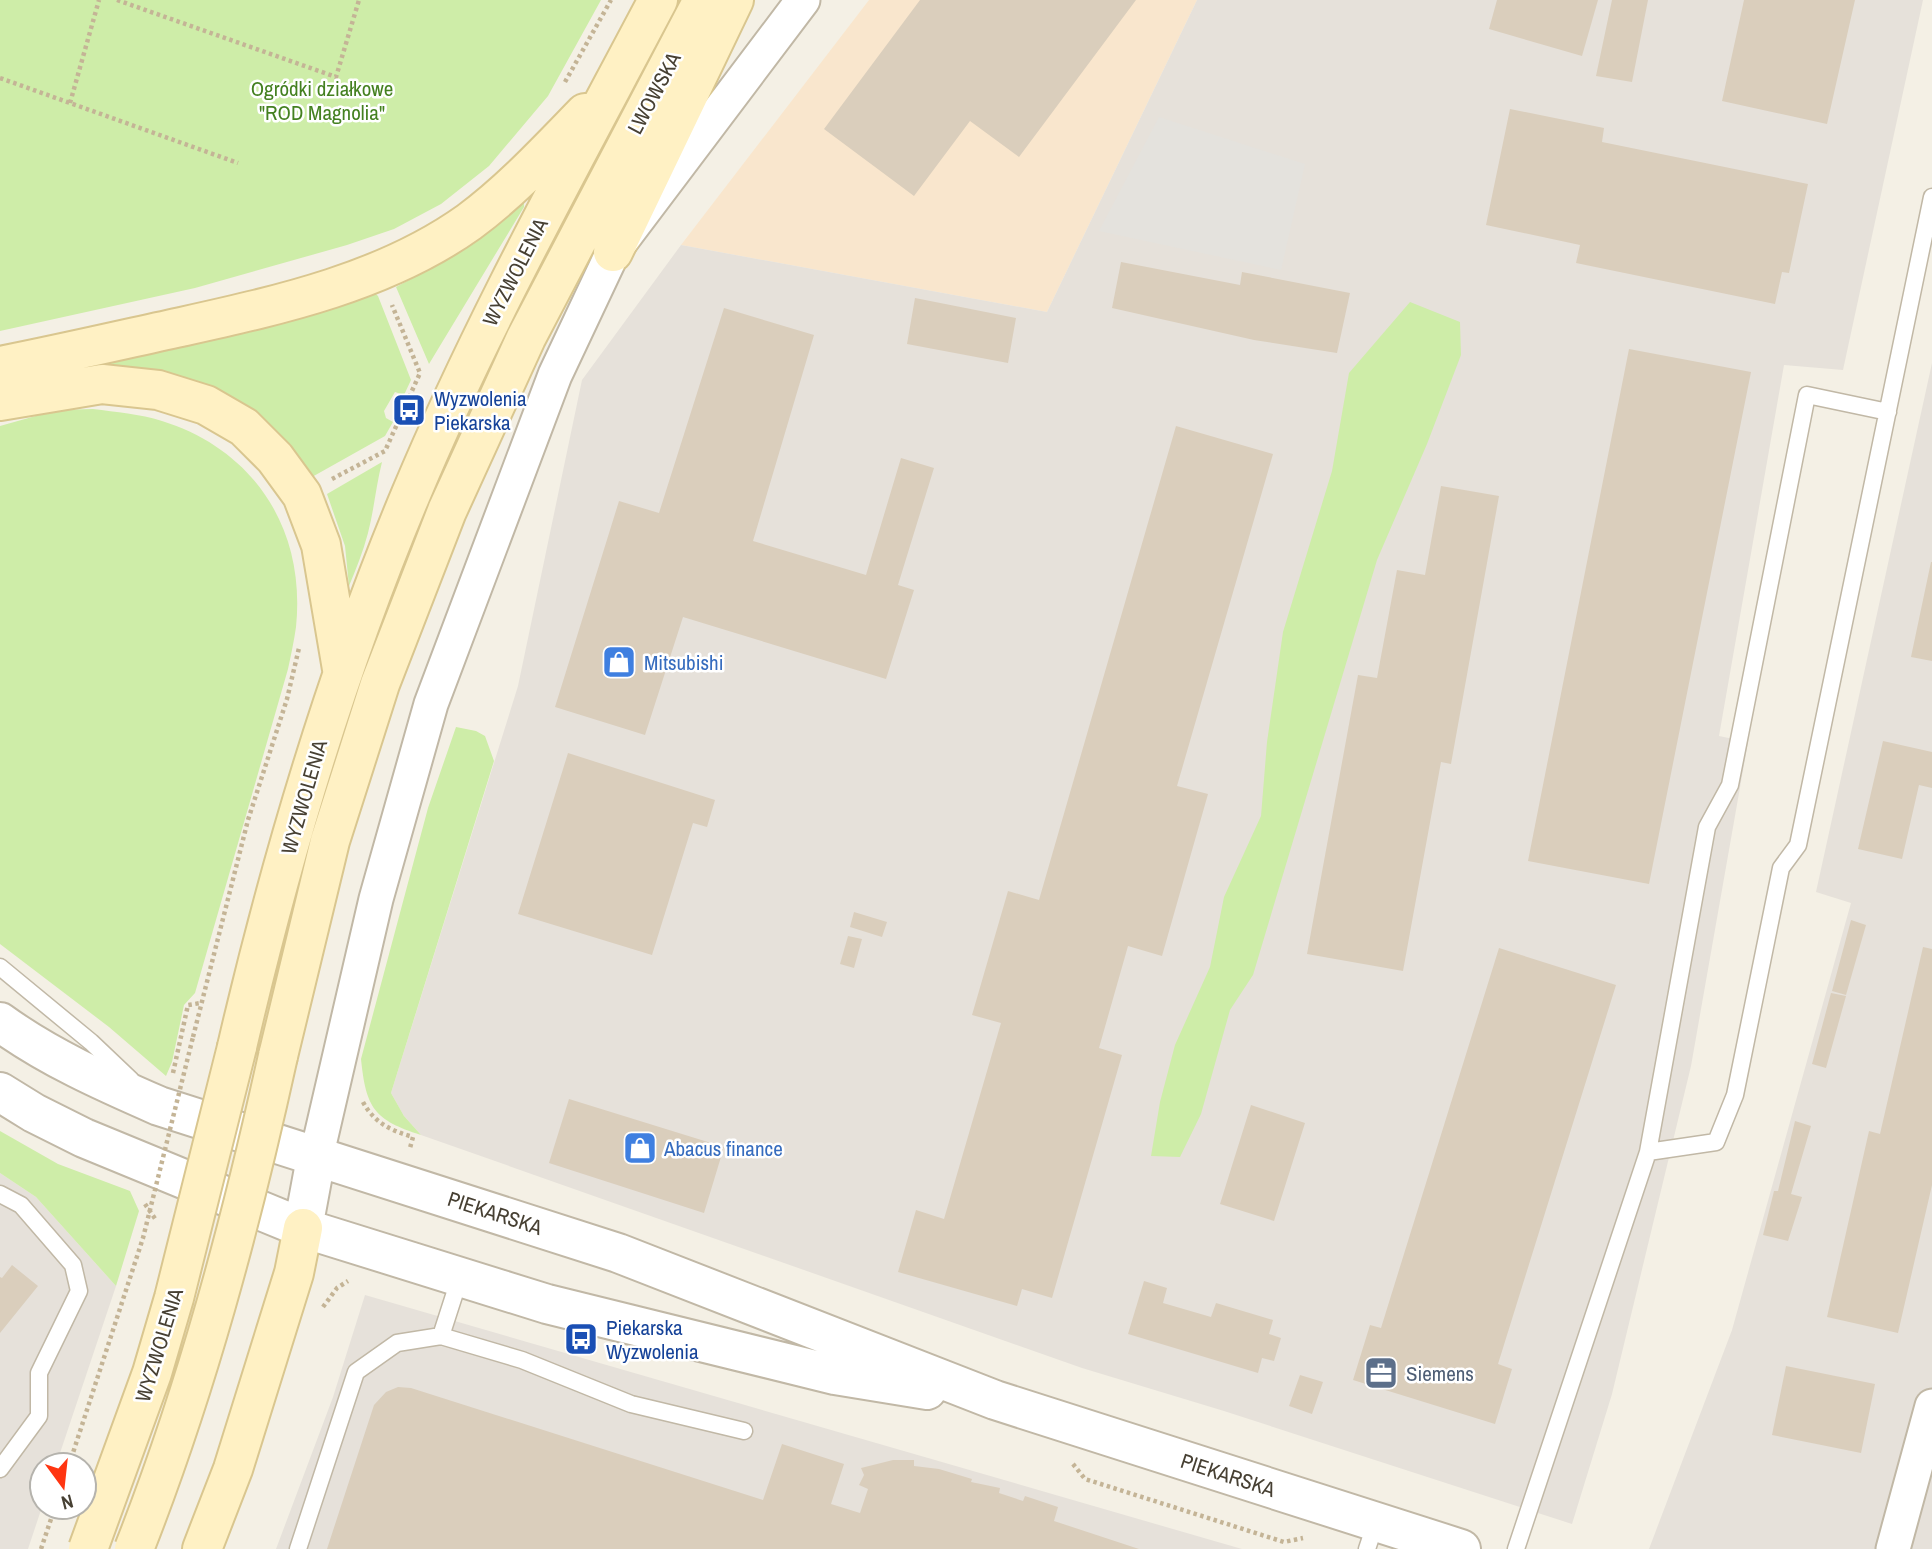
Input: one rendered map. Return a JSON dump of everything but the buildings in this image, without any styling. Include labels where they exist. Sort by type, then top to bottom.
[{"type":"main road","name":"LWOWSKA","points":[[615,81],[658,0]]},
{"type":"main road","name":"LWOWSKA","points":[[604,187],[703,0]]},
{"type":"main road","points":[[613,252],[734,0]]},
{"type":"main road","points":[[0,366],[250,311],[330,289],[377,271],[415,253],[468,222],[531,169],[615,81]]},
{"type":"main road","name":"WYZWOLENIA","points":[[88,1549],[152,1373],[170,1311],[192,1234],[293,832],[342,671],[445,417],[490,320],[615,81]]},
{"type":"main road","name":"WYZWOLENIA","points":[[134,1549],[215,1312],[252,1176],[330,841],[380,684],[447,511],[484,427],[526,338],[604,187]]},
{"type":"main road","points":[[0,401],[102,384],[158,390],[206,405],[244,427],[275,458],[302,495],[321,545],[342,671]]},
{"type":"main road","points":[[202,1549],[241,1444],[294,1273],[303,1228]]},
{"type":"street","points":[[303,1228],[316,1158],[376,898],[431,705],[555,375],[613,252],[803,0]]},
{"type":"street","name":"PIEKARSKA","points":[[0,1022],[21,1037],[88,1074],[159,1106],[651,1265],[995,1400],[1372,1535],[1461,1549]]},
{"type":"street","name":"PIEKARSKA","points":[[0,1092],[84,1139],[303,1228],[547,1304],[835,1375],[995,1400]]},
{"type":"street","points":[[1893,1549],[1932,1406]]},
{"type":"lane","points":[[1648,1152],[1716,1142],[1735,1095],[1781,868],[1798,845],[1932,197]]},
{"type":"lane","points":[[1516,1549],[1648,1152],[1707,827],[1730,785],[1807,395],[1888,412]]},
{"type":"lane","points":[[0,967],[91,1042],[159,1106]]},
{"type":"lane","points":[[0,1194],[21,1205],[73,1265],[79,1291],[39,1373],[39,1416],[0,1469]]},
{"type":"lane","points":[[441,1336],[460,1277]]},
{"type":"lane","points":[[298,1549],[356,1372],[397,1343],[441,1336],[522,1360],[631,1404],[744,1431]]},
{"type":"path","points":[[70,103],[99,0]]},
{"type":"path","points":[[117,0],[336,77],[359,0]]},
{"type":"path","points":[[562,87],[611,0]]},
{"type":"path","points":[[0,78],[238,163]]},
{"type":"path","points":[[302,495],[384,451],[420,373],[388,298]]},
{"type":"path","points":[[74,1451],[143,1238],[248,820],[287,699],[300,645]]},
{"type":"path","points":[[175,1066],[188,1005],[202,1003]]},
{"type":"path","points":[[361,1096],[363,1105],[389,1130],[413,1138],[397,1181]]},
{"type":"path","points":[[318,1316],[337,1288],[353,1278],[372,1273],[377,1251]]},
{"type":"path","points":[[41,1549],[50,1521]]},
{"type":"shaded area","points":[[869,0],[1197,0],[1047,312],[681,245]]},
{"type":"shaded area","points":[[1197,0],[1923,0],[1843,370],[1784,365],[1719,736],[1748,742],[1691,1066],[1612,1394],[1572,1524],[1224,1411],[1082,1368],[421,1135],[404,1116],[391,1093],[518,686],[582,380],[681,245],[1047,312]]},
{"type":"shaded area","points":[[1159,117],[1305,164],[1281,270],[1099,231]]},
{"type":"shaded area","points":[[1932,363],[1932,1549],[1649,1549],[1732,1330],[1851,903],[1816,892]]},
{"type":"shaded area","points":[[0,1173],[36,1197],[116,1286],[61,1451],[28,1451],[28,1521],[37,1521],[28,1549],[0,1549]]},
{"type":"shaded area","points":[[365,1295],[1242,1549],[276,1549],[333,1397]]},
{"type":"green space","name":"Ogródki działkowe \"ROD Magnolia\"","points":[[0,0],[601,0],[548,96],[489,166],[441,204],[394,229],[347,245],[195,288],[0,331]]},
{"type":"green space","points":[[520,201],[524,201],[524,207],[429,364],[396,287],[482,237]]},
{"type":"green space","points":[[375,293],[411,380],[404,395],[395,392],[384,411],[386,418],[393,422],[385,436],[312,477],[286,441],[271,426],[255,412],[220,391],[167,375],[96,371],[94,364]]},
{"type":"green space","points":[[1410,302],[1460,322],[1461,355],[1427,444],[1377,560],[1253,975],[1230,1010],[1201,1114],[1180,1157],[1151,1156],[1160,1102],[1175,1045],[1210,967],[1224,897],[1261,816],[1267,742],[1283,632],[1332,471],[1349,373]]},
{"type":"green space","points":[[93,409],[154,419],[195,434],[224,452],[248,473],[268,498],[283,527],[292,558],[297,591],[296,627],[288,669],[195,993],[184,1005],[172,1062],[166,1076],[109,1027],[0,944],[0,426],[57,410]]},
{"type":"green space","points":[[382,462],[368,533],[349,586],[345,546],[327,494]]},
{"type":"green space","points":[[456,727],[476,731],[485,736],[494,761],[391,1093],[404,1116],[421,1135],[392,1124],[375,1110],[366,1089],[361,1059],[428,808]]},
{"type":"green space","points":[[0,1131],[58,1164],[130,1191],[139,1211],[116,1286],[36,1197],[0,1173]]},
{"type":"place","name":"Wyzwolenia Piekarska","points":[[409,410]]},
{"type":"place","name":"Mitsubishi","points":[[619,662]]},
{"type":"place","name":"Abacus finance","points":[[640,1148]]},
{"type":"place","name":"Piekarska Wyzwolenia","points":[[581,1339]]},
{"type":"place","name":"Siemens","points":[[1381,1373]]}]
